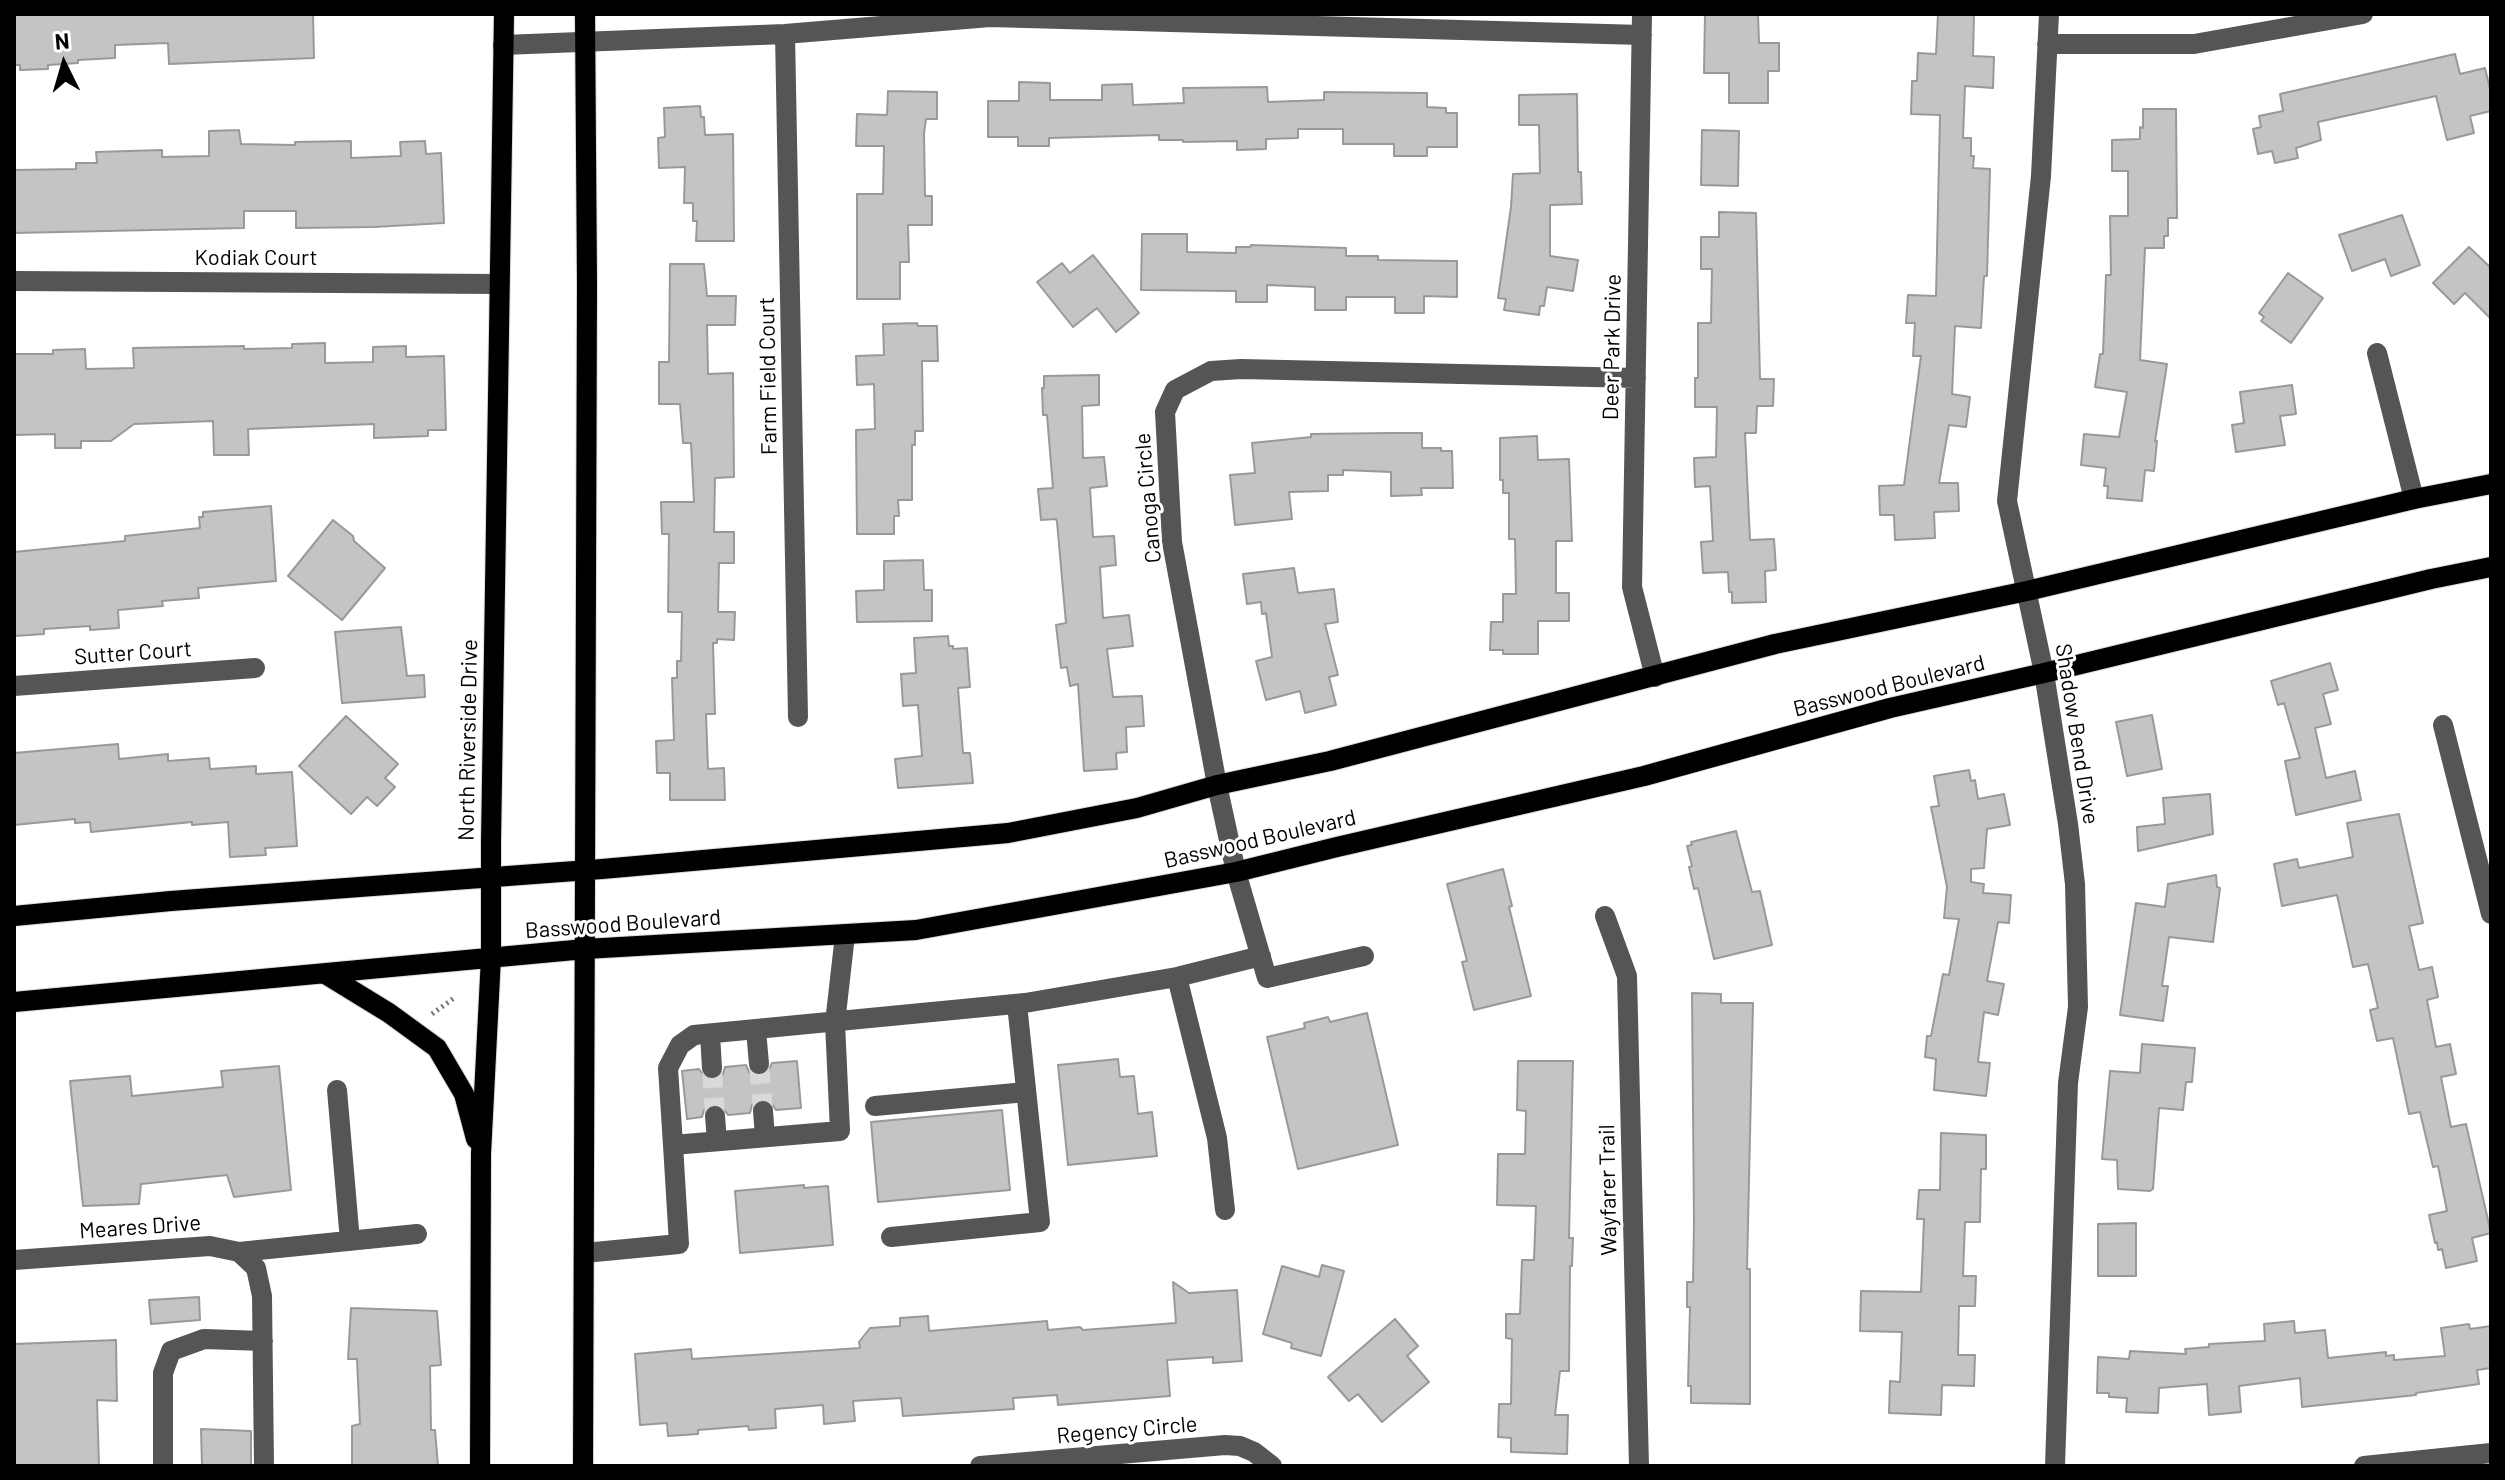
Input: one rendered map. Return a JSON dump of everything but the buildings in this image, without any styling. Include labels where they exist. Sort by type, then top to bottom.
[{"type":"main road","name":"North Riverside Drive","points":[[480,1466],[481,1154],[491,957],[504,14]]},
{"type":"main road","points":[[583,1466],[585,14]]},
{"type":"main road","points":[[14,916],[1008,833],[1137,808],[1217,785],[1330,761],[1775,644],[2027,591],[2414,499],[2491,484]]},
{"type":"main road","name":"Basswood Boulevard","points":[[14,1002],[585,949],[916,930],[1236,872],[1644,776],[1890,708],[2491,567]]},
{"type":"main road","points":[[327,975],[389,1013],[437,1048],[464,1094],[481,1154]]},
{"type":"street","name":"Shadow Bend Drive","points":[[2049,14],[2041,176],[2007,501],[2044,673],[2075,884],[2078,1007],[2068,1083],[2055,1466]]},
{"type":"street","points":[[2047,44],[2194,44],[2363,14]]},
{"type":"street","points":[[503,45],[785,34],[990,17],[1642,24]]},
{"type":"street","name":"Deer Park Drive","points":[[1642,24],[1632,587],[1655,677]]},
{"type":"street","name":"Farm Field Court","points":[[785,34],[798,717]]},
{"type":"street","name":"Kodiak Court","points":[[14,281],[498,284]]},
{"type":"street","points":[[2377,353],[2414,499]]},
{"type":"street","name":"Canoga Circle","points":[[1261,956],[1236,872],[1217,785],[1172,542],[1165,412],[1175,390],[1211,371],[1241,369],[1636,378]]},
{"type":"street","name":"Sutter Court","points":[[14,686],[255,668]]},
{"type":"street","points":[[2443,725],[2491,914]]},
{"type":"street","name":"Wayfarer Trail","points":[[1605,916],[1627,976],[1639,1466]]},
{"type":"street","points":[[673,1145],[840,1131],[835,1023],[845,935]]},
{"type":"street","points":[[584,1253],[679,1244],[668,1068],[680,1045],[694,1035],[1017,1004],[1177,977],[1261,956],[1267,978],[1364,956]]},
{"type":"street","points":[[1177,977],[1217,1138],[1225,1210]]},
{"type":"street","points":[[891,1237],[1040,1222],[1017,1004]]},
{"type":"street","points":[[756,1030],[759,1064]]},
{"type":"street","points":[[710,1034],[712,1068]]},
{"type":"street","points":[[337,1090],[350,1241]]},
{"type":"street","points":[[875,1106],[1026,1092]]},
{"type":"street","points":[[763,1111],[765,1137]]},
{"type":"street","points":[[715,1116],[717,1141]]},
{"type":"street","name":"Meares Drive","points":[[14,1260],[210,1246],[239,1252],[417,1234]]},
{"type":"street","points":[[239,1252],[256,1268],[262,1296],[264,1466]]},
{"type":"street","points":[[163,1466],[163,1373],[171,1351],[204,1339],[263,1341]]},
{"type":"street","name":"Regency Circle","points":[[980,1466],[1225,1445],[1240,1446],[1254,1452],[1272,1466]]},
{"type":"street","points":[[2364,1466],[2491,1453]]},
{"type":"path","points":[[421,1023],[454,998]]},
{"type":"tunnel","points":[[759,1064],[763,1111]]},
{"type":"tunnel","points":[[712,1068],[715,1116]]}]
